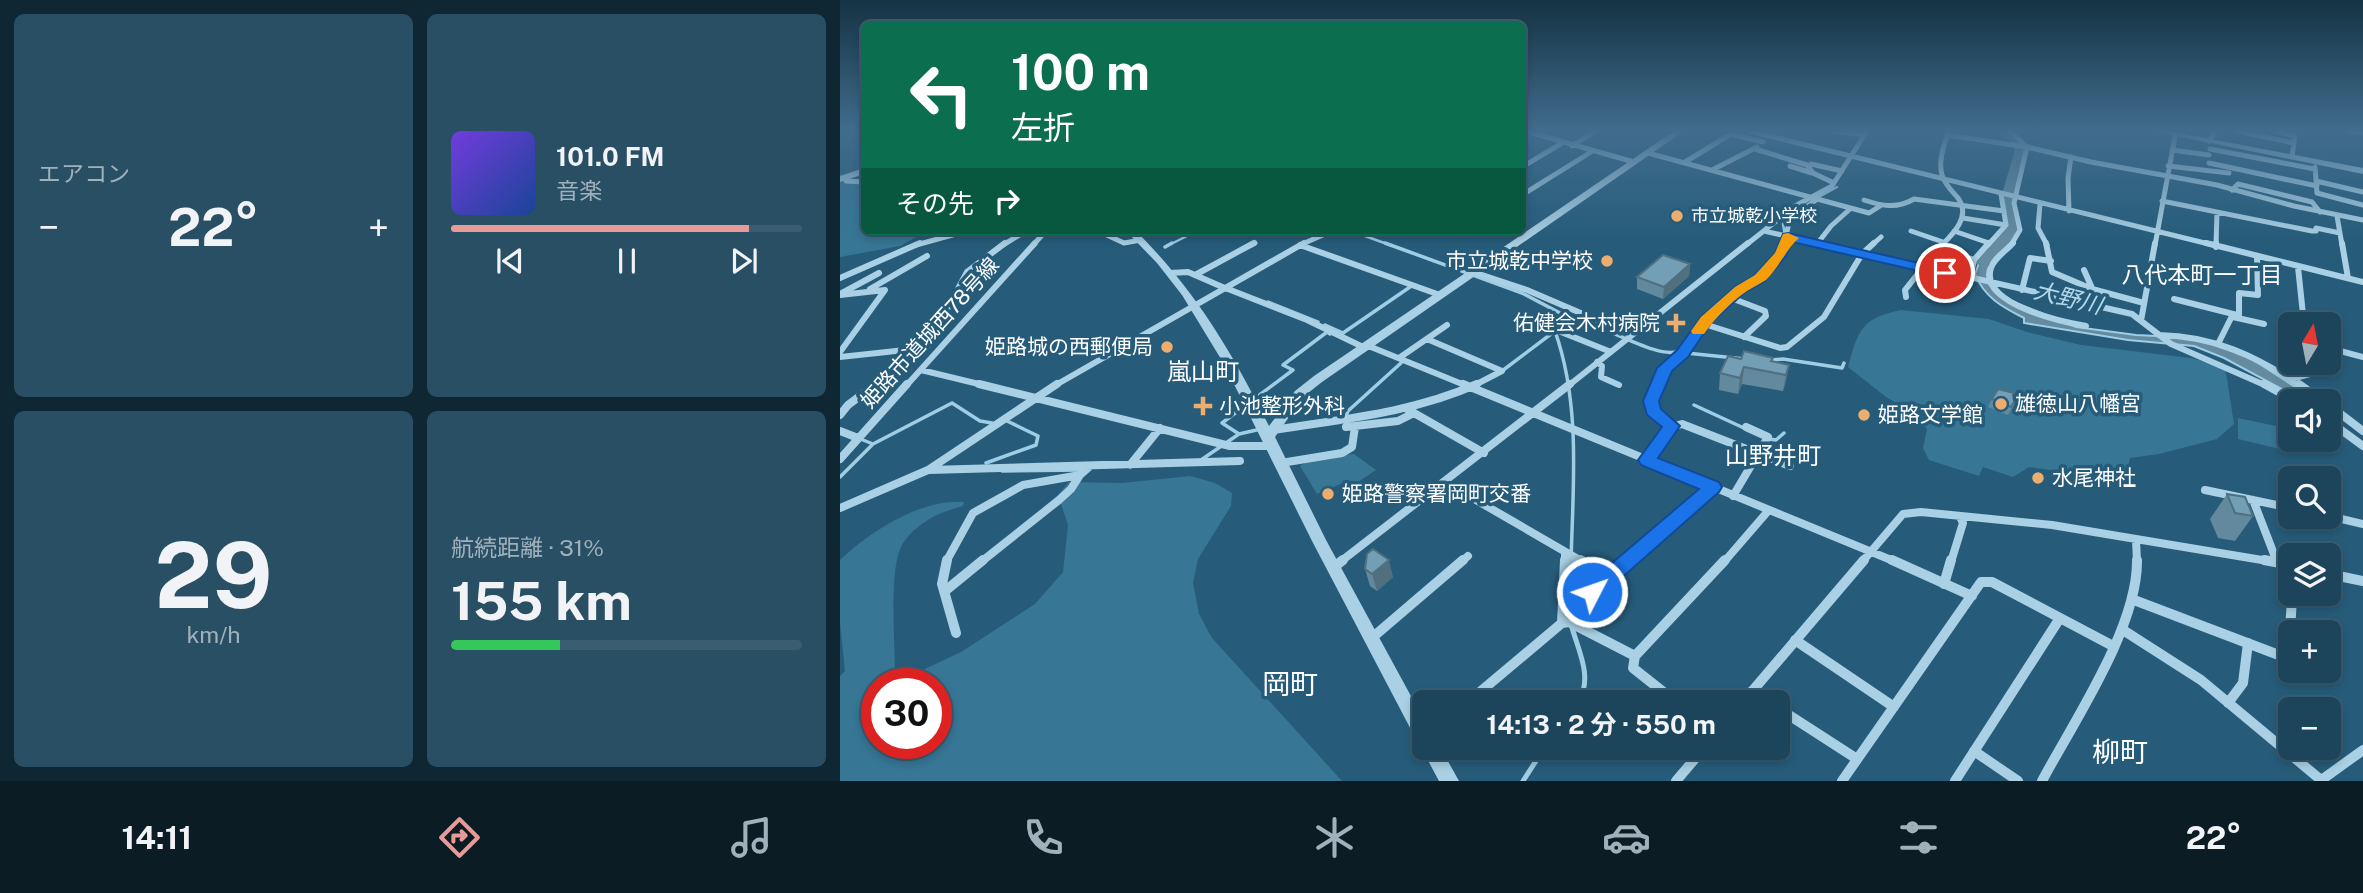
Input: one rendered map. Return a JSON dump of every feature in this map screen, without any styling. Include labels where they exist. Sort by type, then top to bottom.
[{"type":"street","points":[[1526,193],[1566,167]]},
{"type":"street","points":[[1271,438],[1299,394],[1363,347],[1626,167]]},
{"type":"street","points":[[1708,167],[1850,209],[1869,213],[1880,206]]},
{"type":"street","points":[[1795,167],[1834,183]]},
{"type":"street","points":[[1809,167],[1813,173]]},
{"type":"street","points":[[1826,167],[1842,171]]},
{"type":"street","points":[[1671,426],[1653,412],[1650,404],[1660,375],[1684,352],[1704,324],[1731,298],[1760,278],[1782,254],[1786,224],[1834,183],[1845,167]]},
{"type":"street","points":[[1894,167],[2363,282]]},
{"type":"street","points":[[1906,298],[1905,290],[1963,218],[1962,204],[1944,180],[1941,167]]},
{"type":"street","points":[[2022,167],[2015,198],[2021,231],[1991,267],[1992,283],[2002,296],[2016,305],[2053,319],[2086,326]]},
{"type":"street","points":[[2068,211],[2070,167]]},
{"type":"street","points":[[2121,167],[2363,220]]},
{"type":"street","points":[[2141,321],[2168,167]]},
{"type":"street","points":[[2213,167],[2229,173]]},
{"type":"street","points":[[2218,167],[2363,192]]},
{"type":"street","points":[[2315,167],[2317,192],[2363,205]]},
{"type":"street","points":[[2335,167],[2363,171]]},
{"type":"street","points":[[843,178],[861,174]]},
{"type":"street","points":[[843,178],[861,181]]},
{"type":"street","points":[[2001,194],[2006,225]]},
{"type":"street","points":[[1333,568],[1484,453],[1786,214],[1813,199]]},
{"type":"street","points":[[1864,200],[1880,206],[1905,206],[1914,199],[2004,211]]},
{"type":"street","points":[[2162,201],[2312,231],[2316,231],[2316,228],[2340,233]]},
{"type":"street","points":[[2040,204],[2038,228],[2048,244],[2052,272],[2058,277],[2092,289],[2144,303]]},
{"type":"street","points":[[1817,244],[1831,226],[1850,209]]},
{"type":"street","points":[[2216,247],[2217,212]]},
{"type":"street","points":[[1786,214],[1812,221]]},
{"type":"street","points":[[2337,216],[2348,278]]},
{"type":"street","points":[[1963,218],[2006,225]]},
{"type":"street","points":[[1970,278],[1974,260],[2006,225]]},
{"type":"street","points":[[1764,231],[2132,314],[2179,348],[2248,376],[2278,392]]},
{"type":"street","points":[[1911,231],[1974,260]]},
{"type":"street","points":[[1955,231],[1989,243]]},
{"type":"street","points":[[840,278],[925,241],[950,235]]},
{"type":"street","points":[[840,415],[848,405],[927,347],[967,272],[1018,235]]},
{"type":"street","name":"姫路市道城西78号線","points":[[840,459],[1042,235]]},
{"type":"street","points":[[1107,235],[1124,243],[1141,240]]},
{"type":"street","points":[[1135,235],[1170,272],[1197,307],[1271,438],[1280,463],[1333,568],[1373,637],[1412,713]]},
{"type":"street","points":[[840,508],[928,470],[1035,398],[1116,349],[1197,307],[1320,235]]},
{"type":"street","points":[[1704,324],[1780,348],[1787,347],[1824,317],[1862,254],[1881,237]]},
{"type":"street","points":[[1195,275],[1255,243]]},
{"type":"street","points":[[1300,245],[1440,295]]},
{"type":"street","points":[[866,292],[926,256]]},
{"type":"street","points":[[2219,342],[2235,316],[2239,293],[2258,295],[2257,257]]},
{"type":"street","points":[[2022,290],[2030,258],[2051,261]]},
{"type":"street","points":[[2298,267],[2303,312]]},
{"type":"street","points":[[2084,270],[2092,289]]},
{"type":"street","points":[[1170,272],[1188,272],[1307,320],[1363,347],[1371,347],[1399,358],[1972,596]]},
{"type":"street","points":[[840,295],[879,273]]},
{"type":"street","points":[[1470,274],[1527,290],[1629,337]]},
{"type":"street","points":[[840,295],[885,290],[840,355]]},
{"type":"street","points":[[1731,298],[1765,312],[1766,316],[1744,337]]},
{"type":"street","points":[[2174,299],[2264,324]]},
{"type":"street","points":[[1399,358],[1447,325]]},
{"type":"street","points":[[1561,332],[1611,352]]},
{"type":"street","points":[[2158,335],[2189,335],[2219,342],[2251,354],[2306,389]]},
{"type":"street","points":[[921,370],[1224,445],[1411,411],[1481,384],[1502,371],[1427,339]]},
{"type":"street","points":[[840,355],[942,345]]},
{"type":"street","points":[[2342,351],[2363,357]]},
{"type":"street","points":[[1597,362],[1602,366],[1601,377],[1619,384]]},
{"type":"street","points":[[2291,379],[2306,375]]},
{"type":"street","points":[[1280,463],[1342,453],[1352,447],[1350,427],[1398,421],[1411,411]]},
{"type":"street","points":[[1411,411],[1484,453]]},
{"type":"street","points":[[2341,414],[2363,431]]},
{"type":"street","points":[[1647,460],[1671,426],[1682,424],[1790,466]]},
{"type":"street","points":[[1733,496],[1767,438],[1746,427]]},
{"type":"street","points":[[1130,465],[1160,428]]},
{"type":"street","points":[[2341,430],[2363,446]]},
{"type":"street","points":[[840,431],[858,438]]},
{"type":"street","points":[[928,470],[1088,467],[1201,460],[1240,461]]},
{"type":"street","points":[[944,591],[1072,489],[1088,467]]},
{"type":"street","points":[[956,634],[942,584],[945,564],[973,513],[1023,485],[1080,475]]},
{"type":"street","points":[[1445,482],[1610,576]]},
{"type":"street","points":[[1483,690],[1568,623],[1574,610],[1610,576],[1713,487]]},
{"type":"street","points":[[2205,490],[2278,505]]},
{"type":"street","points":[[2253,500],[2277,562]]},
{"type":"street","points":[[1661,690],[1633,668],[1635,656],[1769,510]]},
{"type":"street","points":[[1753,690],[1903,514],[1921,512],[2052,525],[2277,562]]},
{"type":"street","points":[[1944,584],[1964,523],[1960,517]]},
{"type":"street","points":[[2341,519],[2363,524]]},
{"type":"street","points":[[2042,781],[2123,630],[2134,600],[2138,554],[2136,539]]},
{"type":"street","points":[[1373,637],[1468,556]]},
{"type":"street","points":[[1571,556],[1574,610]]},
{"type":"street","points":[[1568,623],[1571,556]]},
{"type":"street","points":[[2341,576],[2363,581]]},
{"type":"street","points":[[1842,781],[1980,583],[1992,582],[2113,646]]},
{"type":"street","points":[[2134,600],[2284,657],[2288,646],[2291,606]]},
{"type":"street","points":[[1955,781],[2060,618]]},
{"type":"street","points":[[1568,623],[1635,656]]},
{"type":"street","points":[[2123,630],[2148,643],[2228,703],[2320,781],[2363,750]]},
{"type":"street","points":[[1796,640],[1894,706]]},
{"type":"street","points":[[2228,703],[2243,684],[2248,643]]},
{"type":"street","points":[[1790,716],[1857,759]]},
{"type":"street","points":[[1974,751],[2018,781]]},
{"type":"street","points":[[1438,760],[1450,781]]},
{"type":"street","points":[[1676,781],[1693,760]]},
{"type":"shaded area","points":[[840,174],[861,183],[861,235],[920,235],[900,246],[840,257]]},
{"type":"shaded area","points":[[1995,244],[2004,245],[1990,264],[1987,277],[1988,283],[1999,296],[2076,327],[2136,335],[2198,338],[2252,359],[2298,389],[2282,389],[2224,358],[2194,346],[2128,340],[2024,323],[2024,318],[2001,305],[1983,289],[1975,274],[1980,260]]},
{"type":"shaded area","points":[[1901,310],[1989,319],[2027,332],[2081,345],[2191,358],[2218,365],[2225,370],[2234,424],[2217,439],[2159,454],[2130,458],[2125,480],[2029,467],[2013,477],[1983,467],[1979,476],[1929,460],[1923,448],[1927,429],[1913,413],[1886,397],[1848,367],[1855,344],[1864,328],[1878,317]]},
{"type":"shaded area","points":[[2238,418],[2276,426],[2278,449],[2238,439]]},
{"type":"shaded area","points":[[1354,454],[1376,470],[1352,486],[1345,482],[1317,494],[1300,466],[1311,459]]},
{"type":"shaded area","points":[[1190,476],[1215,483],[1232,493],[1231,506],[1198,559],[1193,583],[1199,614],[1212,638],[1342,781],[840,781],[840,676],[845,671],[840,623],[840,560],[881,528],[914,511],[947,502],[964,502],[963,506],[927,521],[907,537],[897,558],[895,573],[895,668],[861,668],[861,759],[952,759],[952,668],[927,668],[961,652],[1035,604],[1063,572],[1068,525],[1058,495],[1069,482],[1122,483]]},
{"type":"building","points":[[1663,255],[1690,264],[1664,287],[1637,277]]},
{"type":"building","points":[[1744,351],[1789,365],[1786,375],[1744,367],[1740,378],[1720,373],[1728,356],[1741,359]]},
{"type":"building","points":[[1998,389],[2014,393],[2017,397],[2011,407],[1992,399]]},
{"type":"building","points":[[2227,494],[2245,497],[2253,516],[2235,513]]},
{"type":"building","points":[[1373,549],[1389,560],[1372,574],[1365,569],[1367,554]]},
{"type":"waterway","name":"大野川","points":[[1984,263],[2012,233],[2014,227],[2008,197],[2016,167]]},
{"type":"waterway","points":[[1817,198],[1837,187]]},
{"type":"waterway","points":[[1785,236],[1783,224],[1791,216]]},
{"type":"waterway","points":[[1169,245],[1189,235]]},
{"type":"waterway","points":[[1362,235],[1390,245]]},
{"type":"waterway","points":[[1165,247],[1172,243]]},
{"type":"waterway","points":[[1385,243],[1522,293],[1560,313],[1562,317]]},
{"type":"waterway","points":[[1722,302],[1749,282]]},
{"type":"waterway","points":[[1325,325],[1343,333],[1410,287]]},
{"type":"waterway","points":[[1268,302],[1318,322]]},
{"type":"waterway","points":[[1555,331],[1562,317]]},
{"type":"waterway","points":[[1562,317],[1591,324],[1640,345],[1668,352],[1682,348],[1706,317]]},
{"type":"waterway","points":[[1502,371],[1555,331]]},
{"type":"waterway","points":[[1555,331],[1569,387],[1572,416],[1574,475],[1571,562]]},
{"type":"waterway","points":[[1239,434],[1222,423],[1293,370],[1283,365],[1327,332],[1330,334]]},
{"type":"waterway","points":[[1686,353],[1745,359]]},
{"type":"waterway","points":[[1770,360],[1783,359],[1842,368],[1844,363]]},
{"type":"waterway","points":[[1345,419],[1348,411],[1401,363]]},
{"type":"waterway","points":[[863,440],[873,444],[952,403],[980,421],[992,423]]},
{"type":"waterway","points":[[1694,405],[1746,429]]},
{"type":"waterway","points":[[986,463],[1036,445],[1038,436],[1005,420]]},
{"type":"waterway","points":[[1239,434],[1261,429]]},
{"type":"waterway","points":[[1769,439],[1776,440],[1784,433]]},
{"type":"waterway","points":[[1201,460],[1239,434]]},
{"type":"waterway","points":[[840,477],[872,445]]},
{"type":"waterway","points":[[1002,471],[1082,470]]},
{"type":"waterway","points":[[1570,613],[1571,560]]},
{"type":"waterway","points":[[1571,624],[1584,673],[1583,690]]},
{"type":"waterway","points":[[1523,781],[1537,760]]},
{"type":"slow traffic","points":[[1699,331],[1706,320],[1740,290],[1760,278],[1782,254],[1788,237],[1793,238]]},
{"type":"place","name":"市立城乾小学校","points":[[1677,216]]},
{"type":"place","name":"市立城乾中学校","points":[[1607,261]]},
{"type":"place","name":"佑健会木村病院","points":[[1676,323]]},
{"type":"place","name":"姫路城の西郵便局","points":[[1167,347]]},
{"type":"place","name":"雄徳山八幡宮","points":[[2001,404]]},
{"type":"place","name":"小池整形外科","points":[[1203,406]]},
{"type":"place","name":"姫路文学館","points":[[1864,415]]},
{"type":"place","name":"水尾神社","points":[[2038,478]]},
{"type":"place","name":"姫路警察署岡町交番","points":[[1328,494]]},
{"type":"district","name":"八代本町一丁目","points":[[2202,275]]},
{"type":"district","name":"嵐山町","points":[[1203,372]]},
{"type":"district","name":"山野井町","points":[[1773,456]]},
{"type":"district","name":"岡町","points":[[1290,684]]},
{"type":"district","name":"柳町","points":[[2120,752]]},
{"type":"route","points":[[1592,592],[1713,487],[1647,460],[1671,426],[1653,412],[1650,404],[1665,368],[1683,354],[1706,320],[1740,290],[1760,278],[1782,254],[1788,237],[1945,273]]}]
